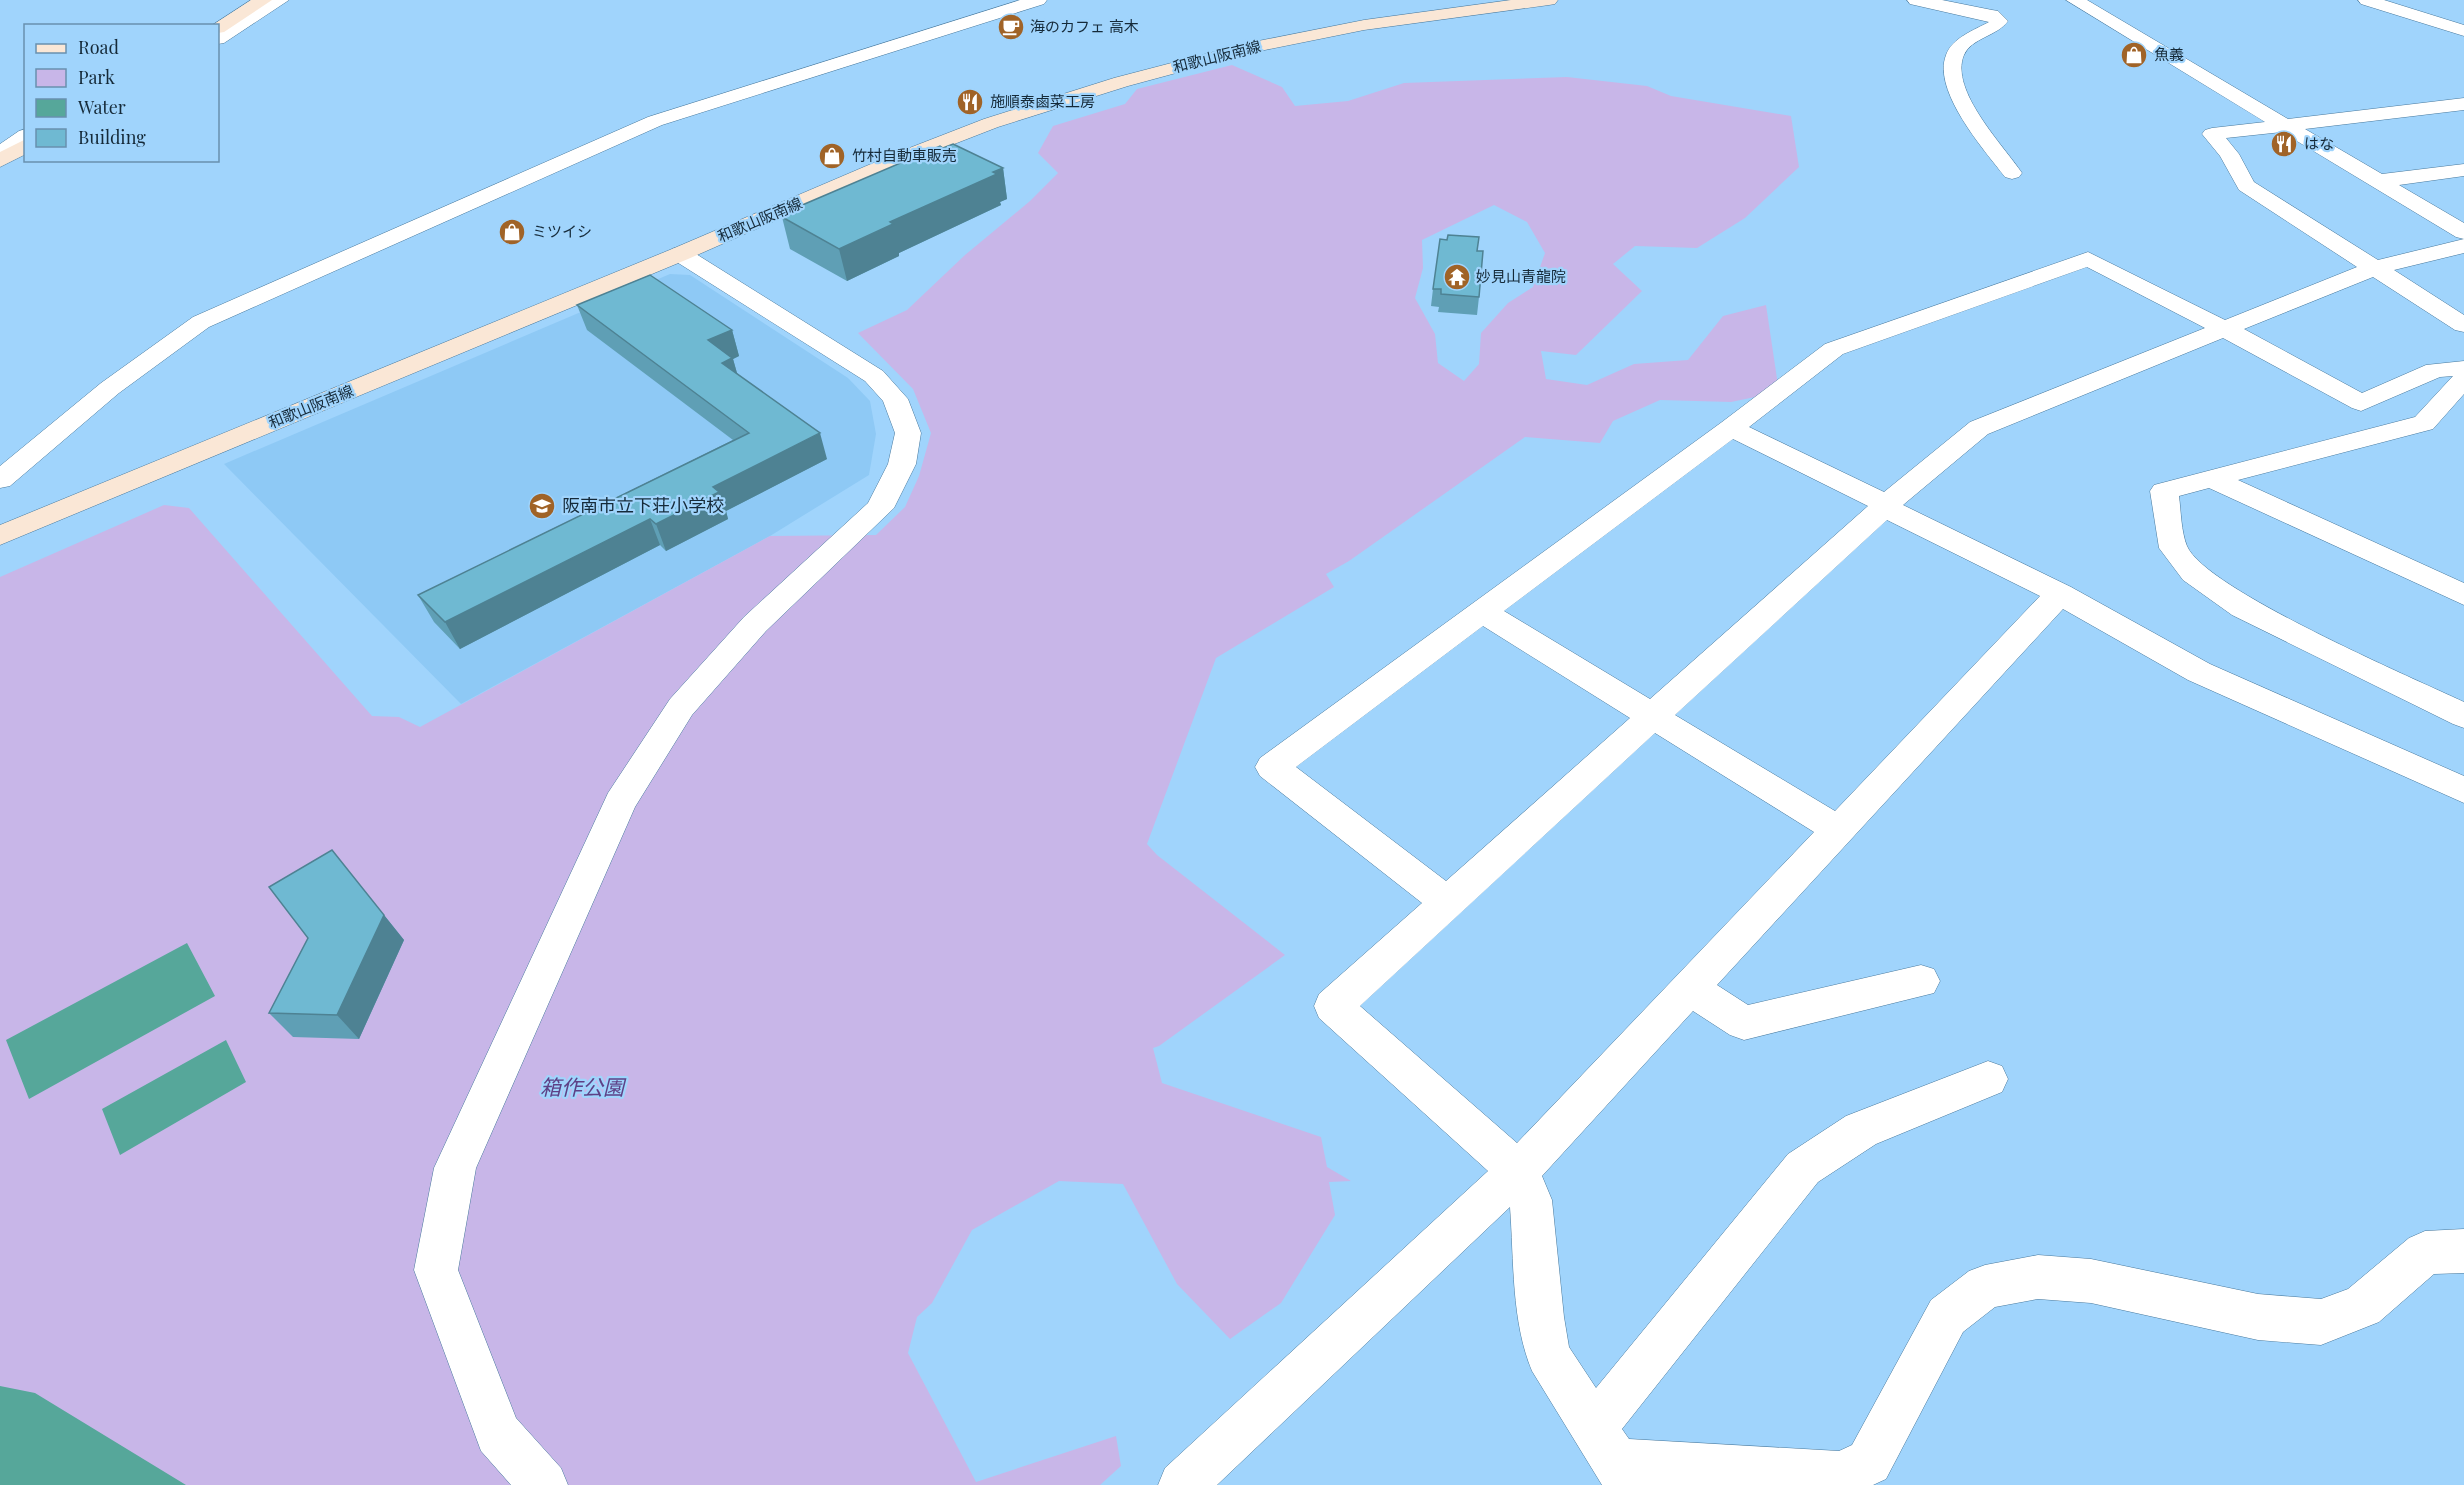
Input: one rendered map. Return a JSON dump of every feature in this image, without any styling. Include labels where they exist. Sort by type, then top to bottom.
[{"type":"main road","points":[[219,27],[263,0]]},
{"type":"main road","name":"和歌山阪南線","points":[[0,536],[680,254],[917,152],[992,123],[1121,82],[1248,48],[1364,25],[1549,0]]},
{"type":"main road","points":[[0,163],[24,146]]},
{"type":"street","points":[[205,24],[245,0]]},
{"type":"street","points":[[219,38],[280,0]]},
{"type":"street","points":[[0,480],[110,388],[201,322],[655,121],[987,8],[1038,0]]},
{"type":"street","points":[[1916,0],[1992,15],[1999,21],[1965,43],[1956,53],[1952,67],[1966,108],[2012,172]]},
{"type":"street","points":[[2075,0],[2464,232]]},
{"type":"street","points":[[2367,0],[2464,31]]},
{"type":"street","points":[[2464,104],[2212,134],[2229,154],[2246,186],[2464,325]]},
{"type":"street","points":[[0,153],[24,136]]},
{"type":"street","points":[[0,163],[24,154]]},
{"type":"street","points":[[2378,181],[2464,170]]},
{"type":"street","points":[[1614,1458],[1548,1355],[1541,1317],[1531,1200],[1518,1171],[1333,1006],[1886,506],[1979,428],[2374,268],[2464,246]]},
{"type":"street","points":[[544,1485],[498,1434],[436,1270],[455,1168],[620,802],[681,707],[747,632],[880,508],[902,464],[908,433],[895,399],[874,376],[680,254]]},
{"type":"street","points":[[1448,903],[1272,767],[1731,428],[1834,349],[2088,259],[2225,329],[2361,403],[2435,370],[2464,369]]},
{"type":"street","points":[[2464,379],[2424,423],[2164,491],[2172,548],[2193,573],[2243,608],[2464,716]]},
{"type":"street","points":[[1731,428],[2060,594],[2199,672],[2464,790]]},
{"type":"street","points":[[2211,478],[2464,596]]},
{"type":"street","points":[[1182,1485],[1518,1171],[2060,594]]},
{"type":"street","points":[[1483,612],[1838,830]]},
{"type":"street","points":[[1690,988],[1744,1023],[1922,981]]},
{"type":"street","points":[[1614,1458],[1803,1168],[1861,1130],[1988,1079]]},
{"type":"street","points":[[1614,1458],[1840,1475],[1869,1461],[1947,1316],[1985,1287],[2038,1277],[2091,1281],[2258,1317],[2321,1322],[2363,1306],[2425,1253],[2464,1251]]},
{"type":"shaded area","name":"阪南市立下荘小学校","points":[[670,274],[690,275],[848,378],[870,401],[876,434],[869,475],[770,536],[461,704],[224,464]]},
{"type":"green space","name":"箱作公園","points":[[1232,65],[1282,87],[1295,106],[1348,101],[1404,83],[1567,77],[1647,86],[1671,96],[1791,116],[1799,167],[1745,218],[1697,248],[1635,246],[1613,264],[1642,291],[1576,355],[1541,351],[1546,379],[1587,385],[1634,364],[1688,360],[1723,316],[1766,305],[1779,392],[1731,402],[1660,400],[1613,421],[1600,443],[1525,437],[1349,561],[1326,574],[1334,587],[1216,658],[1147,844],[1157,855],[1285,955],[1159,1046],[1153,1048],[1162,1083],[1321,1137],[1327,1167],[1351,1181],[1329,1182],[1335,1215],[1281,1303],[1230,1339],[1177,1284],[1123,1184],[1059,1181],[972,1230],[932,1303],[917,1317],[908,1353],[976,1482],[1116,1436],[1121,1466],[1100,1485],[168,1485],[0,1404],[0,577],[164,505],[189,508],[372,716],[399,717],[420,727],[770,536],[876,535],[905,507],[919,476],[931,433],[913,389],[858,333],[907,310],[965,255],[1030,201],[1058,173],[1038,153],[1053,126],[1125,104],[1137,89]],"holes":[[[1494,205],[1527,222],[1545,253],[1533,287],[1508,303],[1481,333],[1479,364],[1464,381],[1438,363],[1435,334],[1415,298],[1423,268],[1422,240]]]},
{"type":"water","points":[[187,943],[215,996],[29,1099],[6,1040]]},
{"type":"water","points":[[226,1040],[246,1082],[120,1155],[102,1109]]},
{"type":"water","points":[[0,1386],[35,1393],[186,1485],[0,1485]]},
{"type":"building","points":[[953,144],[1003,168],[993,172],[997,174],[890,222],[893,224],[839,249],[782,217],[803,208],[800,206],[940,146],[943,148]]},
{"type":"building","name":"妙見山青龍院","points":[[1448,235],[1479,237],[1477,251],[1483,251],[1479,297],[1441,294],[1441,289],[1433,289],[1440,239],[1447,240]]},
{"type":"building","points":[[650,275],[732,330],[708,340],[732,358],[722,363],[820,433],[713,487],[719,492],[656,524],[650,519],[445,622],[418,595],[749,433],[577,305]]},
{"type":"building","points":[[332,850],[384,915],[337,1015],[269,1013],[308,938],[269,887]]},
{"type":"place","name":"海のカフェ 高木","points":[[1011,27]]},
{"type":"place","name":"魚義","points":[[2134,55]]},
{"type":"place","name":"施順泰鹵菜工房","points":[[970,102]]},
{"type":"place","name":"はな","points":[[2284,144]]},
{"type":"place","name":"竹村自動車販売","points":[[832,156]]},
{"type":"place","name":"ミツイシ","points":[[512,232]]},
{"type":"place","name":"妙見山青龍院","points":[[1457,277]]},
{"type":"place","name":"阪南市立下荘小学校","points":[[542,506]]}]
